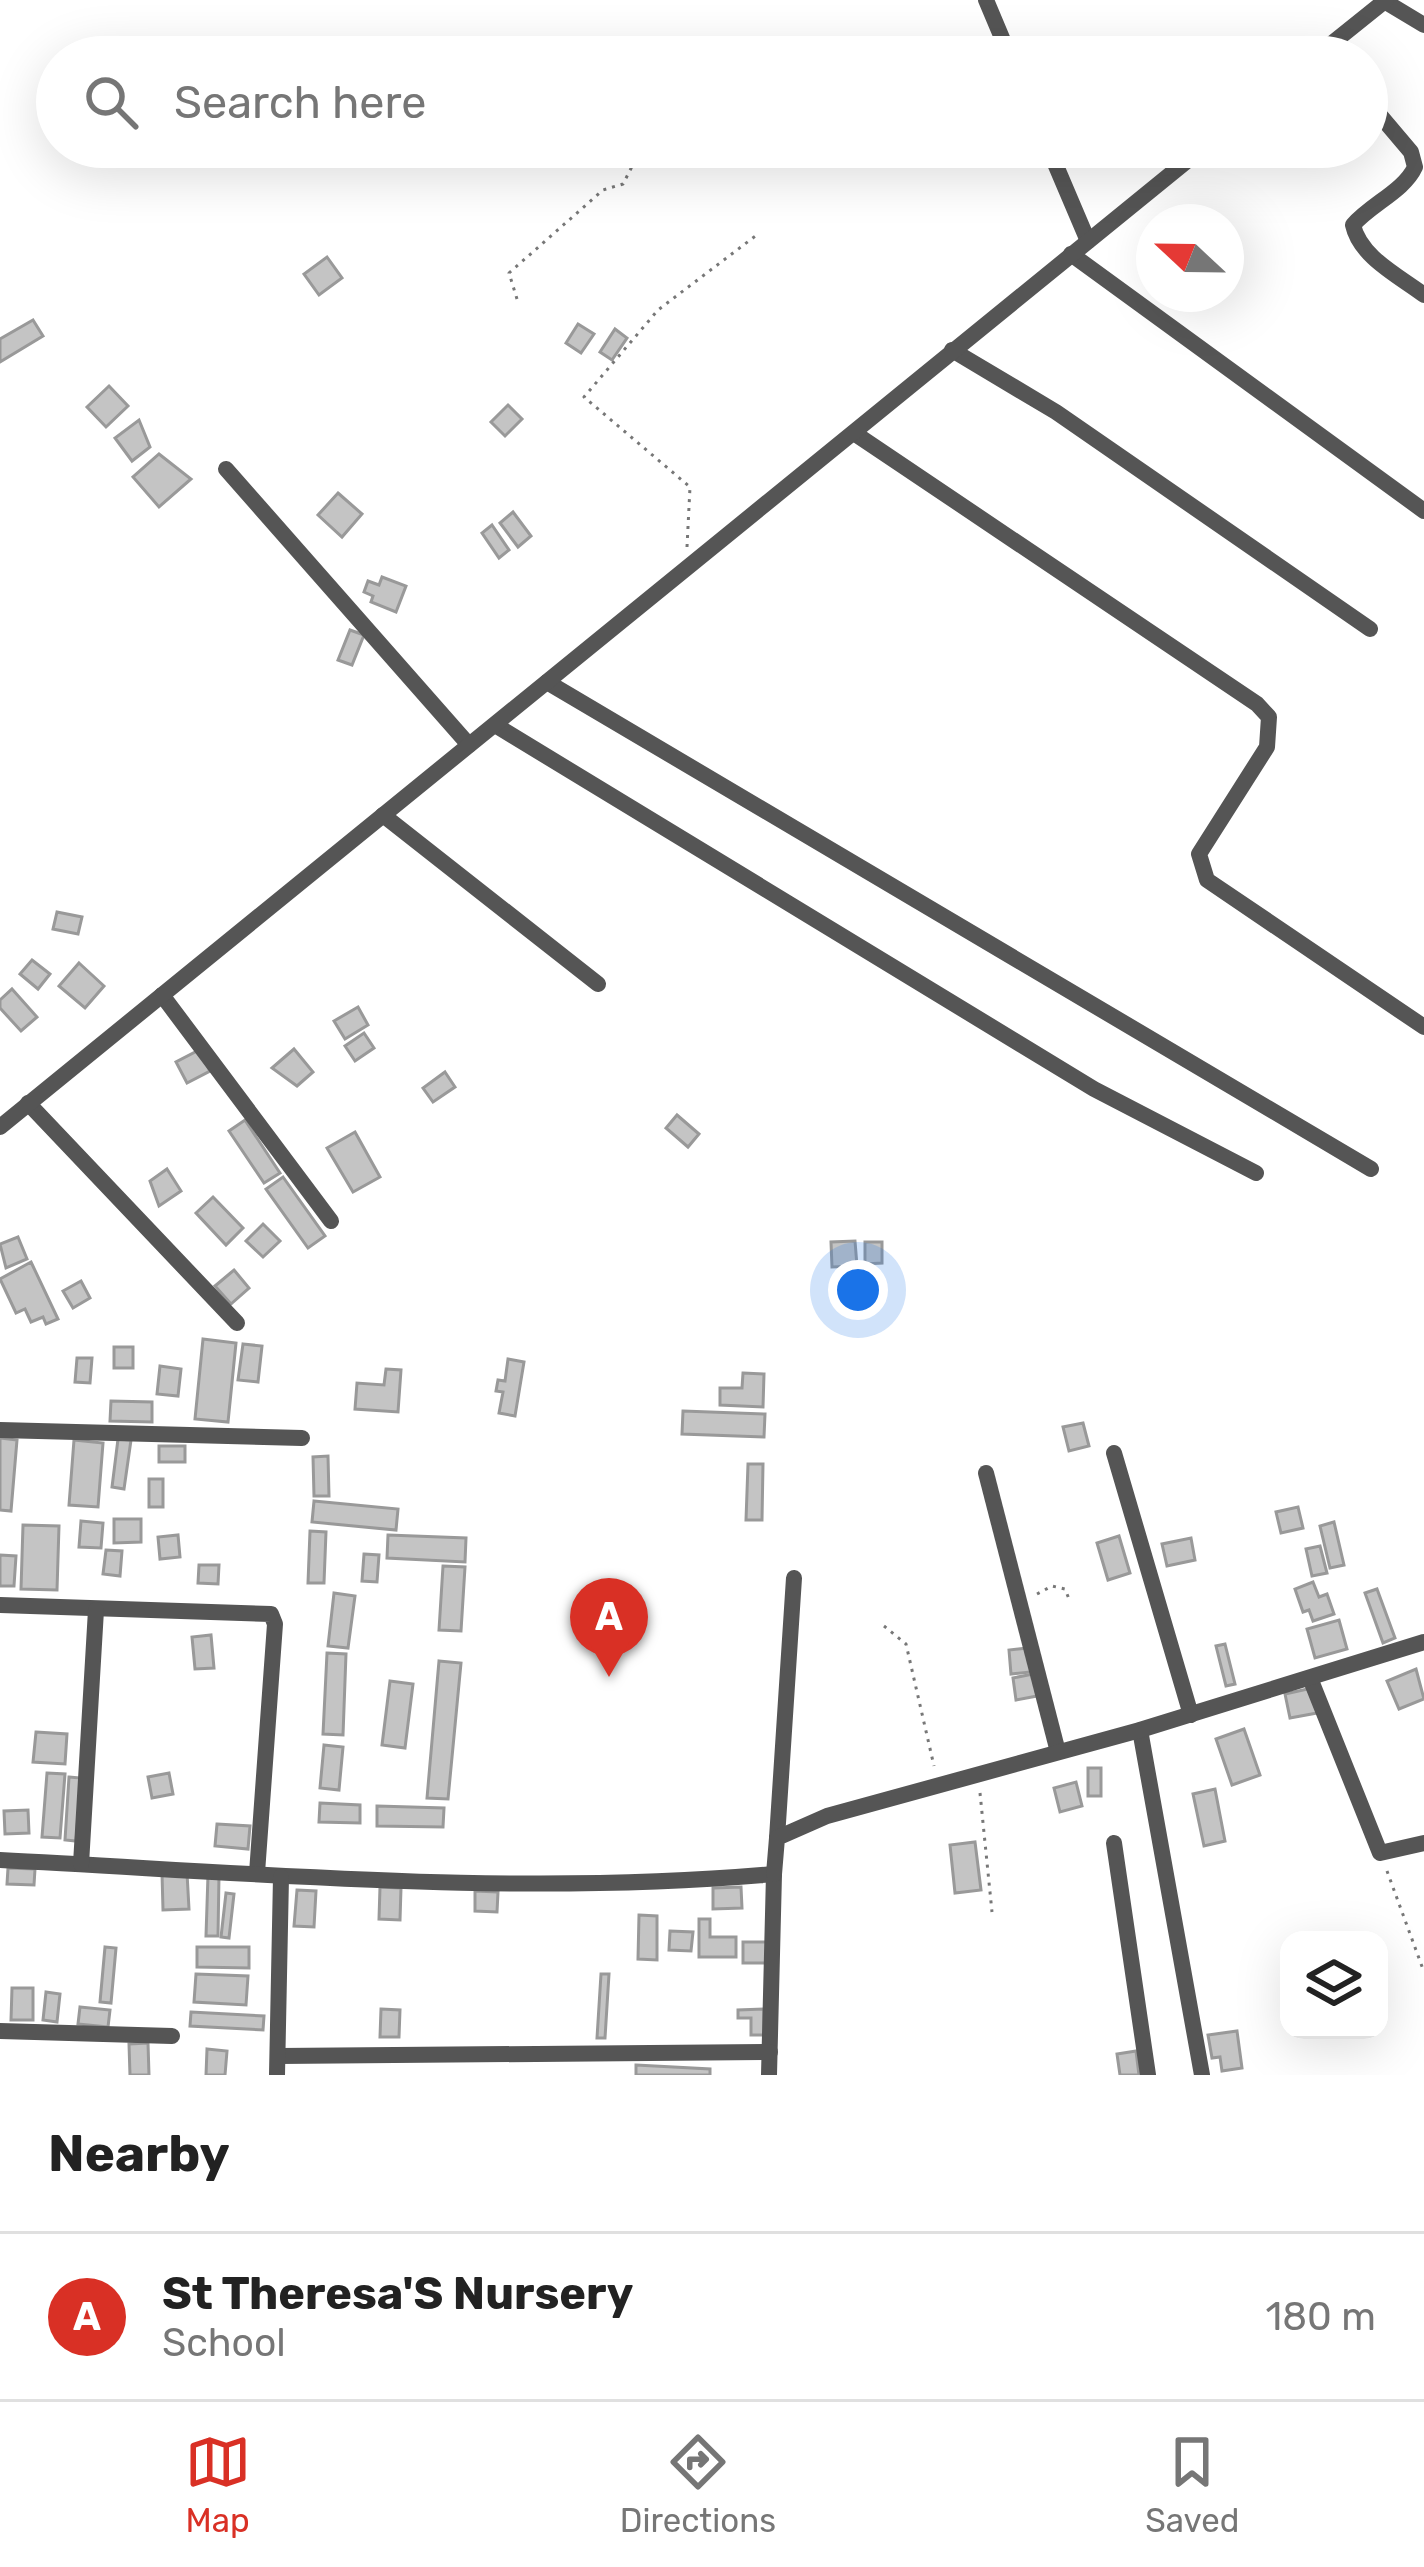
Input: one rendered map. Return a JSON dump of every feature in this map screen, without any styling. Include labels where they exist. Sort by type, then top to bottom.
[{"type":"street","points":[[986,0],[1001,36]]},
{"type":"street","points":[[1345,36],[1385,1],[1424,25]]},
{"type":"street","points":[[1388,125],[1411,152],[1415,166],[1410,178],[1367,208],[1353,225],[1355,236],[1364,250],[1424,295]]},
{"type":"street","points":[[1057,168],[1088,241]]},
{"type":"street","points":[[0,1127],[1178,168]]},
{"type":"street","points":[[1071,254],[1424,511]]},
{"type":"street","points":[[952,350],[1056,412],[1370,629]]},
{"type":"street","points":[[854,434],[1257,704],[1269,717],[1267,747],[1199,854],[1199,869],[1207,880],[1424,1027]]},
{"type":"street","points":[[226,469],[469,746]]},
{"type":"street","points":[[547,682],[1371,1168]]},
{"type":"street","points":[[495,724],[1094,1089],[1256,1173]]},
{"type":"street","points":[[383,814],[598,984]]},
{"type":"street","points":[[162,995],[331,1221]]},
{"type":"street","points":[[28,1103],[236,1323]]},
{"type":"street","points":[[0,1430],[302,1438]]},
{"type":"street","points":[[1114,1453],[1191,1714]]},
{"type":"street","points":[[986,1473],[1058,1752]]},
{"type":"street","points":[[769,2075],[774,1874],[794,1578]]},
{"type":"street","points":[[0,1605],[271,1614],[275,1624],[257,1874]]},
{"type":"street","points":[[81,1864],[95,1610]]},
{"type":"street","points":[[777,1838],[827,1816],[1140,1730],[1424,1642]]},
{"type":"street","points":[[1310,1678],[1380,1853],[1424,1843]]},
{"type":"street","points":[[1140,1730],[1202,2075]]},
{"type":"street","points":[[1114,1843],[1148,2075]]},
{"type":"street","points":[[0,1860],[281,1877],[647,1886],[774,1874]]},
{"type":"street","points":[[281,1877],[278,2066],[770,2052]]},
{"type":"street","points":[[0,2031],[172,2036]]},
{"type":"path","points":[[518,299],[509,273],[603,190],[623,184],[631,168]]},
{"type":"path","points":[[689,567],[684,522],[690,487],[584,397],[658,310],[758,234]]},
{"type":"path","points":[[1023,1615],[1031,1598],[1052,1586],[1065,1589],[1070,1598]]},
{"type":"path","points":[[884,1626],[906,1644],[936,1774]]},
{"type":"path","points":[[976,1780],[984,1805],[992,1912]]},
{"type":"path","points":[[1380,1853],[1424,1972]]},
{"type":"building","points":[[327,257],[342,278],[319,295],[304,274]]},
{"type":"building","points":[[33,320],[43,336],[0,362],[0,339]]},
{"type":"building","points":[[578,324],[594,334],[581,353],[566,343]]},
{"type":"building","points":[[615,329],[627,338],[612,360],[600,352]]},
{"type":"building","points":[[109,386],[128,406],[106,427],[87,407]]},
{"type":"building","points":[[508,405],[522,419],[505,436],[491,422]]},
{"type":"building","points":[[139,420],[150,447],[132,461],[115,438]]},
{"type":"building","points":[[159,454],[191,479],[159,507],[133,477]]},
{"type":"building","points":[[338,493],[362,514],[342,537],[318,515]]},
{"type":"building","points":[[513,512],[531,536],[518,547],[500,523]]},
{"type":"building","points":[[492,525],[509,550],[499,558],[482,533]]},
{"type":"building","points":[[382,577],[406,586],[396,612],[371,602],[373,596],[364,592],[368,581],[379,585]]},
{"type":"building","points":[[350,630],[364,635],[352,665],[338,660]]},
{"type":"building","points":[[57,912],[82,917],[78,934],[53,929]]},
{"type":"building","points":[[32,960],[50,974],[38,989],[20,974]]},
{"type":"building","points":[[79,963],[104,986],[85,1008],[59,986]]},
{"type":"building","points":[[12,989],[37,1017],[21,1031],[0,1008],[0,1000]]},
{"type":"building","points":[[358,1007],[368,1025],[345,1039],[334,1021]]},
{"type":"building","points":[[364,1033],[374,1048],[355,1061],[345,1046]]},
{"type":"building","points":[[294,1049],[313,1072],[297,1086],[272,1068]]},
{"type":"building","points":[[199,1050],[210,1071],[187,1083],[176,1062]]},
{"type":"building","points":[[445,1072],[455,1087],[433,1102],[423,1088]]},
{"type":"building","points":[[677,1115],[699,1134],[688,1147],[666,1128]]},
{"type":"building","points":[[245,1120],[280,1173],[264,1183],[229,1131]]},
{"type":"building","points":[[355,1132],[380,1177],[353,1192],[327,1148]]},
{"type":"building","points":[[167,1169],[181,1191],[159,1206],[150,1181]]},
{"type":"building","points":[[283,1177],[325,1236],[308,1248],[266,1189]]},
{"type":"building","points":[[213,1197],[243,1228],[226,1245],[196,1213]]},
{"type":"building","points":[[263,1224],[280,1241],[263,1257],[246,1241]]},
{"type":"building","points":[[18,1237],[27,1259],[6,1268],[0,1244]]},
{"type":"building","points":[[855,1241],[857,1266],[832,1267],[831,1242]]},
{"type":"building","points":[[865,1242],[882,1242],[882,1263],[865,1264]]},
{"type":"building","points":[[31,1262],[58,1319],[46,1324],[43,1317],[31,1322],[25,1309],[16,1313],[0,1279]]},
{"type":"building","points":[[234,1270],[249,1288],[231,1304],[215,1286]]},
{"type":"building","points":[[81,1281],[90,1298],[73,1308],[63,1291]]},
{"type":"building","points":[[203,1339],[236,1343],[228,1422],[195,1419]]},
{"type":"building","points":[[243,1344],[262,1346],[258,1382],[238,1380]]},
{"type":"building","points":[[114,1347],[133,1347],[133,1368],[114,1368]]},
{"type":"building","points":[[77,1358],[92,1358],[90,1383],[75,1382]]},
{"type":"building","points":[[508,1359],[524,1362],[515,1416],[499,1413],[503,1392],[496,1391],[498,1380],[505,1381]]},
{"type":"building","points":[[160,1366],[181,1369],[178,1396],[157,1394]]},
{"type":"building","points":[[386,1369],[401,1370],[398,1412],[355,1409],[357,1383],[384,1385]]},
{"type":"building","points":[[743,1373],[764,1374],[763,1407],[720,1405],[720,1388],[742,1388]]},
{"type":"building","points":[[111,1401],[152,1402],[152,1422],[110,1421]]},
{"type":"building","points":[[683,1411],[765,1414],[764,1437],[682,1434]]},
{"type":"building","points":[[1083,1423],[1089,1446],[1069,1451],[1063,1427]]},
{"type":"building","points":[[0,1438],[17,1440],[11,1511],[0,1510]]},
{"type":"building","points":[[118,1439],[131,1440],[124,1489],[112,1487]]},
{"type":"building","points":[[74,1440],[103,1443],[98,1507],[69,1505]]},
{"type":"building","points":[[159,1446],[185,1446],[185,1462],[159,1462]]},
{"type":"building","points":[[328,1456],[329,1496],[314,1496],[313,1457]]},
{"type":"building","points":[[748,1464],[763,1464],[762,1520],[746,1520]]},
{"type":"building","points":[[149,1479],[163,1479],[163,1507],[149,1507]]},
{"type":"building","points":[[314,1501],[398,1509],[396,1530],[312,1522]]},
{"type":"building","points":[[1298,1507],[1303,1528],[1281,1533],[1276,1512]]},
{"type":"building","points":[[114,1519],[141,1519],[141,1542],[114,1543]]},
{"type":"building","points":[[81,1521],[103,1523],[101,1548],[79,1547]]},
{"type":"building","points":[[1334,1522],[1344,1565],[1330,1568],[1320,1526]]},
{"type":"building","points":[[23,1525],[59,1526],[57,1590],[21,1589]]},
{"type":"building","points":[[310,1531],[326,1532],[324,1583],[308,1583]]},
{"type":"building","points":[[178,1535],[180,1557],[160,1559],[158,1537]]},
{"type":"building","points":[[388,1535],[466,1538],[465,1562],[387,1558]]},
{"type":"building","points":[[1119,1536],[1130,1573],[1108,1580],[1097,1543]]},
{"type":"building","points":[[1191,1538],[1195,1560],[1167,1566],[1162,1544]]},
{"type":"building","points":[[1320,1546],[1327,1573],[1312,1576],[1306,1549]]},
{"type":"building","points":[[106,1550],[122,1551],[120,1576],[103,1574]]},
{"type":"building","points":[[364,1554],[379,1555],[377,1582],[362,1581]]},
{"type":"building","points":[[0,1555],[16,1556],[14,1586],[0,1586]]},
{"type":"building","points":[[199,1565],[219,1565],[218,1584],[198,1583]]},
{"type":"building","points":[[443,1566],[465,1567],[461,1631],[439,1630]]},
{"type":"building","points":[[1313,1582],[1319,1597],[1327,1594],[1334,1614],[1313,1621],[1309,1610],[1303,1612],[1295,1589]]},
{"type":"building","points":[[1377,1589],[1395,1638],[1383,1643],[1365,1593]]},
{"type":"building","points":[[334,1593],[355,1596],[348,1648],[328,1646]]},
{"type":"building","points":[[1339,1620],[1347,1649],[1315,1658],[1307,1629]]},
{"type":"building","points":[[211,1635],[214,1668],[195,1669],[192,1637]]},
{"type":"building","points":[[1225,1644],[1235,1684],[1226,1686],[1216,1646]]},
{"type":"building","points":[[1028,1648],[1031,1672],[1011,1674],[1009,1650]]},
{"type":"building","points":[[327,1653],[346,1654],[343,1735],[323,1734]]},
{"type":"building","points":[[439,1661],[461,1663],[448,1799],[427,1798]]},
{"type":"building","points":[[1416,1669],[1424,1699],[1399,1709],[1387,1681]]},
{"type":"building","points":[[1033,1674],[1037,1696],[1016,1700],[1013,1678]]},
{"type":"building","points":[[390,1681],[413,1684],[405,1748],[382,1745]]},
{"type":"building","points":[[1312,1688],[1317,1713],[1290,1718],[1285,1694]]},
{"type":"building","points":[[1244,1729],[1260,1775],[1232,1785],[1216,1739]]},
{"type":"building","points":[[36,1732],[67,1734],[65,1764],[33,1762]]},
{"type":"building","points":[[324,1745],[343,1747],[339,1790],[320,1788]]},
{"type":"building","points":[[1088,1768],[1101,1768],[1101,1796],[1088,1796]]},
{"type":"building","points":[[47,1773],[65,1774],[60,1838],[42,1837]]},
{"type":"building","points":[[169,1773],[173,1794],[152,1798],[148,1777]]},
{"type":"building","points":[[69,1777],[81,1778],[76,1841],[65,1840]]},
{"type":"building","points":[[1076,1782],[1082,1806],[1060,1812],[1054,1788]]},
{"type":"building","points":[[1215,1789],[1225,1841],[1204,1846],[1193,1794]]},
{"type":"building","points":[[320,1803],[360,1805],[360,1823],[319,1822]]},
{"type":"building","points":[[377,1806],[444,1808],[443,1827],[377,1826]]},
{"type":"building","points":[[28,1810],[29,1833],[5,1834],[4,1811]]},
{"type":"building","points":[[217,1824],[250,1826],[248,1849],[215,1846]]},
{"type":"building","points":[[975,1842],[981,1890],[955,1893],[950,1845]]},
{"type":"building","points":[[8,1868],[35,1869],[34,1885],[7,1884]]},
{"type":"building","points":[[162,1873],[187,1873],[189,1909],[163,1910]]},
{"type":"building","points":[[208,1875],[219,1875],[218,1936],[206,1936]]},
{"type":"building","points":[[380,1887],[401,1888],[400,1920],[379,1919]]},
{"type":"building","points":[[741,1887],[742,1908],[713,1909],[713,1888]]},
{"type":"building","points":[[297,1890],[316,1891],[314,1927],[294,1926]]},
{"type":"building","points":[[475,1891],[498,1892],[497,1912],[475,1911]]},
{"type":"building","points":[[226,1893],[234,1894],[229,1938],[221,1937]]},
{"type":"building","points":[[639,1915],[657,1916],[657,1960],[638,1959]]},
{"type":"building","points":[[699,1919],[710,1919],[710,1937],[736,1937],[736,1957],[699,1957]]},
{"type":"building","points":[[670,1931],[693,1932],[691,1951],[669,1950]]},
{"type":"building","points":[[743,1942],[769,1942],[769,1963],[743,1963]]},
{"type":"building","points":[[105,1947],[116,1948],[111,2003],[100,2002]]},
{"type":"building","points":[[197,1947],[249,1947],[249,1968],[197,1967]]},
{"type":"building","points":[[196,1974],[248,1976],[246,2005],[194,2002]]},
{"type":"building","points":[[601,1974],[609,1974],[605,2038],[597,2038]]},
{"type":"building","points":[[12,1988],[33,1988],[33,2020],[11,2020]]},
{"type":"building","points":[[46,1992],[60,1994],[57,2022],[43,2020]]},
{"type":"building","points":[[80,2007],[110,2010],[108,2027],[78,2024]]},
{"type":"building","points":[[381,2009],[400,2010],[399,2037],[380,2037]]},
{"type":"building","points":[[764,2009],[764,2035],[751,2035],[751,2018],[738,2018],[738,2010]]},
{"type":"building","points":[[191,2012],[264,2016],[263,2030],[190,2026]]},
{"type":"building","points":[[1237,2031],[1242,2068],[1222,2071],[1220,2057],[1212,2058],[1208,2035]]},
{"type":"building","points":[[148,2043],[149,2075],[130,2075],[129,2044]]},
{"type":"building","points":[[207,2049],[227,2051],[225,2075],[206,2075]]},
{"type":"building","points":[[1136,2051],[1139,2075],[1120,2075],[1117,2054]]},
{"type":"building","points":[[636,2065],[710,2069],[710,2075],[636,2075]]},
{"type":"place","name":"St Theresa'S Nursery","points":[[609,1677]]}]
